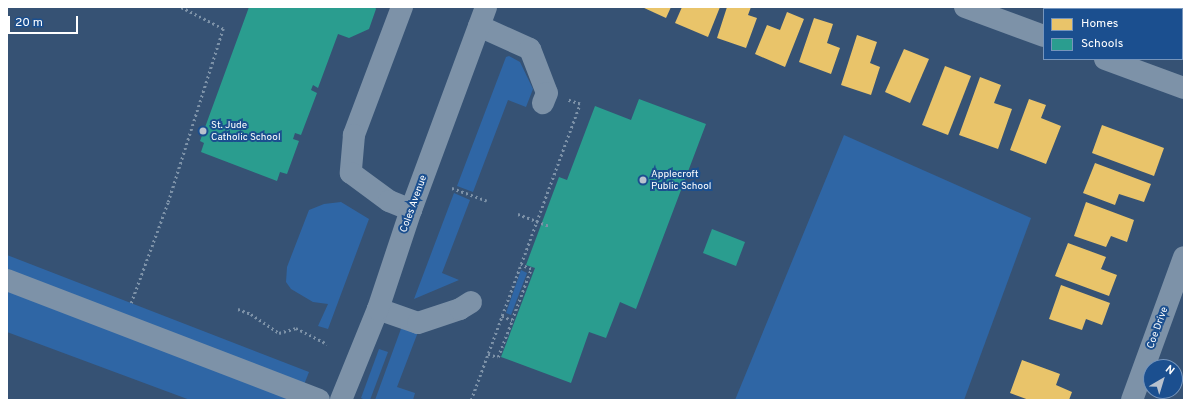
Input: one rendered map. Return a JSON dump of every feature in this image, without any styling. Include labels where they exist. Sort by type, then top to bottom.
[{"type":"street","points":[[402,7],[354,135],[350,173],[389,201],[411,210]]},
{"type":"street","points":[[965,7],[1043,36]]},
{"type":"street","points":[[483,16],[530,49],[547,93],[543,103]]},
{"type":"street","name":"Coles Avenue","points":[[341,400],[378,309],[411,210],[483,16]]},
{"type":"street","points":[[1108,60],[1184,88]]},
{"type":"street","name":"Coe Drive","points":[[1132,400],[1184,257]]},
{"type":"street","points":[[7,280],[319,400]]},
{"type":"street","points":[[378,309],[418,322],[460,309],[471,302]]},
{"type":"path","points":[[123,324],[168,202],[223,29],[180,7]]},
{"type":"path","points":[[471,400],[580,104],[568,100],[570,93]]},
{"type":"path","points":[[452,188],[487,201]]},
{"type":"path","points":[[518,214],[550,226]]},
{"type":"path","points":[[488,354],[498,357],[531,269],[521,265]]},
{"type":"path","points":[[238,309],[251,314],[279,333],[296,328],[327,344]]},
{"type":"path","points":[[502,316],[512,320]]},
{"type":"shaded area","points":[[509,56],[520,62],[533,89],[526,107],[508,100],[473,192],[457,186],[506,57]]},
{"type":"shaded area","points":[[844,135],[1031,218],[964,400],[735,400]]},
{"type":"shaded area","points":[[454,193],[470,200],[442,273],[459,280],[414,299]]},
{"type":"shaded area","points":[[341,202],[369,219],[328,329],[318,326],[328,304],[313,302],[291,289],[286,282],[287,267],[309,210],[324,204]]},
{"type":"shaded area","points":[[7,255],[309,372],[298,400],[190,400],[7,332]]},
{"type":"shaded area","points":[[521,270],[527,273],[511,315],[506,313]]},
{"type":"shaded area","points":[[402,326],[418,332],[397,387],[415,393],[413,400],[375,400]]},
{"type":"shaded area","points":[[379,349],[388,352],[370,400],[365,400],[361,398]]},
{"type":"building: Homes","points":[[642,7],[671,7],[666,18]]},
{"type":"building: Homes","points":[[682,7],[720,7],[708,37],[675,23]]},
{"type":"building: Homes","points":[[727,7],[751,7],[748,15],[757,18],[746,48],[717,38]]},
{"type":"building: Homes","points":[[1109,7],[1146,7],[1127,8]]},
{"type":"building: Homes","points":[[1184,7],[1183,14],[1183,8],[1154,8]]},
{"type":"building: Homes","points":[[787,12],[804,19],[785,67],[755,54],[767,25],[780,30]]},
{"type":"building: Homes","points":[[814,18],[833,24],[827,43],[840,48],[831,74],[799,62]]},
{"type":"building: Homes","points":[[857,35],[877,42],[870,63],[880,67],[871,95],[841,85]]},
{"type":"building: Homes","points":[[904,49],[929,59],[910,103],[885,92]]},
{"type":"building: Homes","points":[[945,66],[971,76],[948,135],[922,125]]},
{"type":"building: Homes","points":[[980,77],[1001,85],[994,103],[1012,109],[998,149],[959,135]]},
{"type":"building: Homes","points":[[1029,99],[1046,105],[1041,118],[1061,126],[1046,164],[1010,150]]},
{"type":"building: Homes","points":[[1102,125],[1164,148],[1154,176],[1092,153]]},
{"type":"building: Homes","points":[[1095,163],[1151,184],[1144,202],[1119,194],[1115,205],[1083,193]]},
{"type":"building: Homes","points":[[1086,202],[1134,220],[1127,242],[1111,236],[1106,247],[1074,236]]},
{"type":"building: Homes","points":[[1068,243],[1106,257],[1101,269],[1117,275],[1109,296],[1055,276]]},
{"type":"building: Homes","points":[[1061,285],[1110,303],[1102,325],[1086,319],[1082,330],[1049,319]]},
{"type":"building: Homes","points":[[1022,360],[1060,374],[1056,385],[1072,392],[1069,400],[1029,400],[1010,393]]},
{"type":"building: Schools","points":[[249,7],[375,7],[376,9],[369,29],[349,38],[338,34],[318,88],[313,85],[311,90],[317,93],[301,135],[295,133],[293,139],[299,141],[287,174],[280,172],[277,181],[201,152],[204,143],[200,141]]},
{"type":"building: Schools","points":[[639,99],[706,124],[636,309],[620,302],[606,338],[589,332],[571,383],[501,357],[535,268],[526,265],[559,177],[567,180],[595,106],[631,120]]},
{"type":"building: Schools","points":[[712,229],[745,242],[736,266],[703,253]]},
{"type":"place","name":"St. Jude Catholic School","points":[[203,131]]},
{"type":"place","name":"Applecroft Public School","points":[[643,180]]}]
